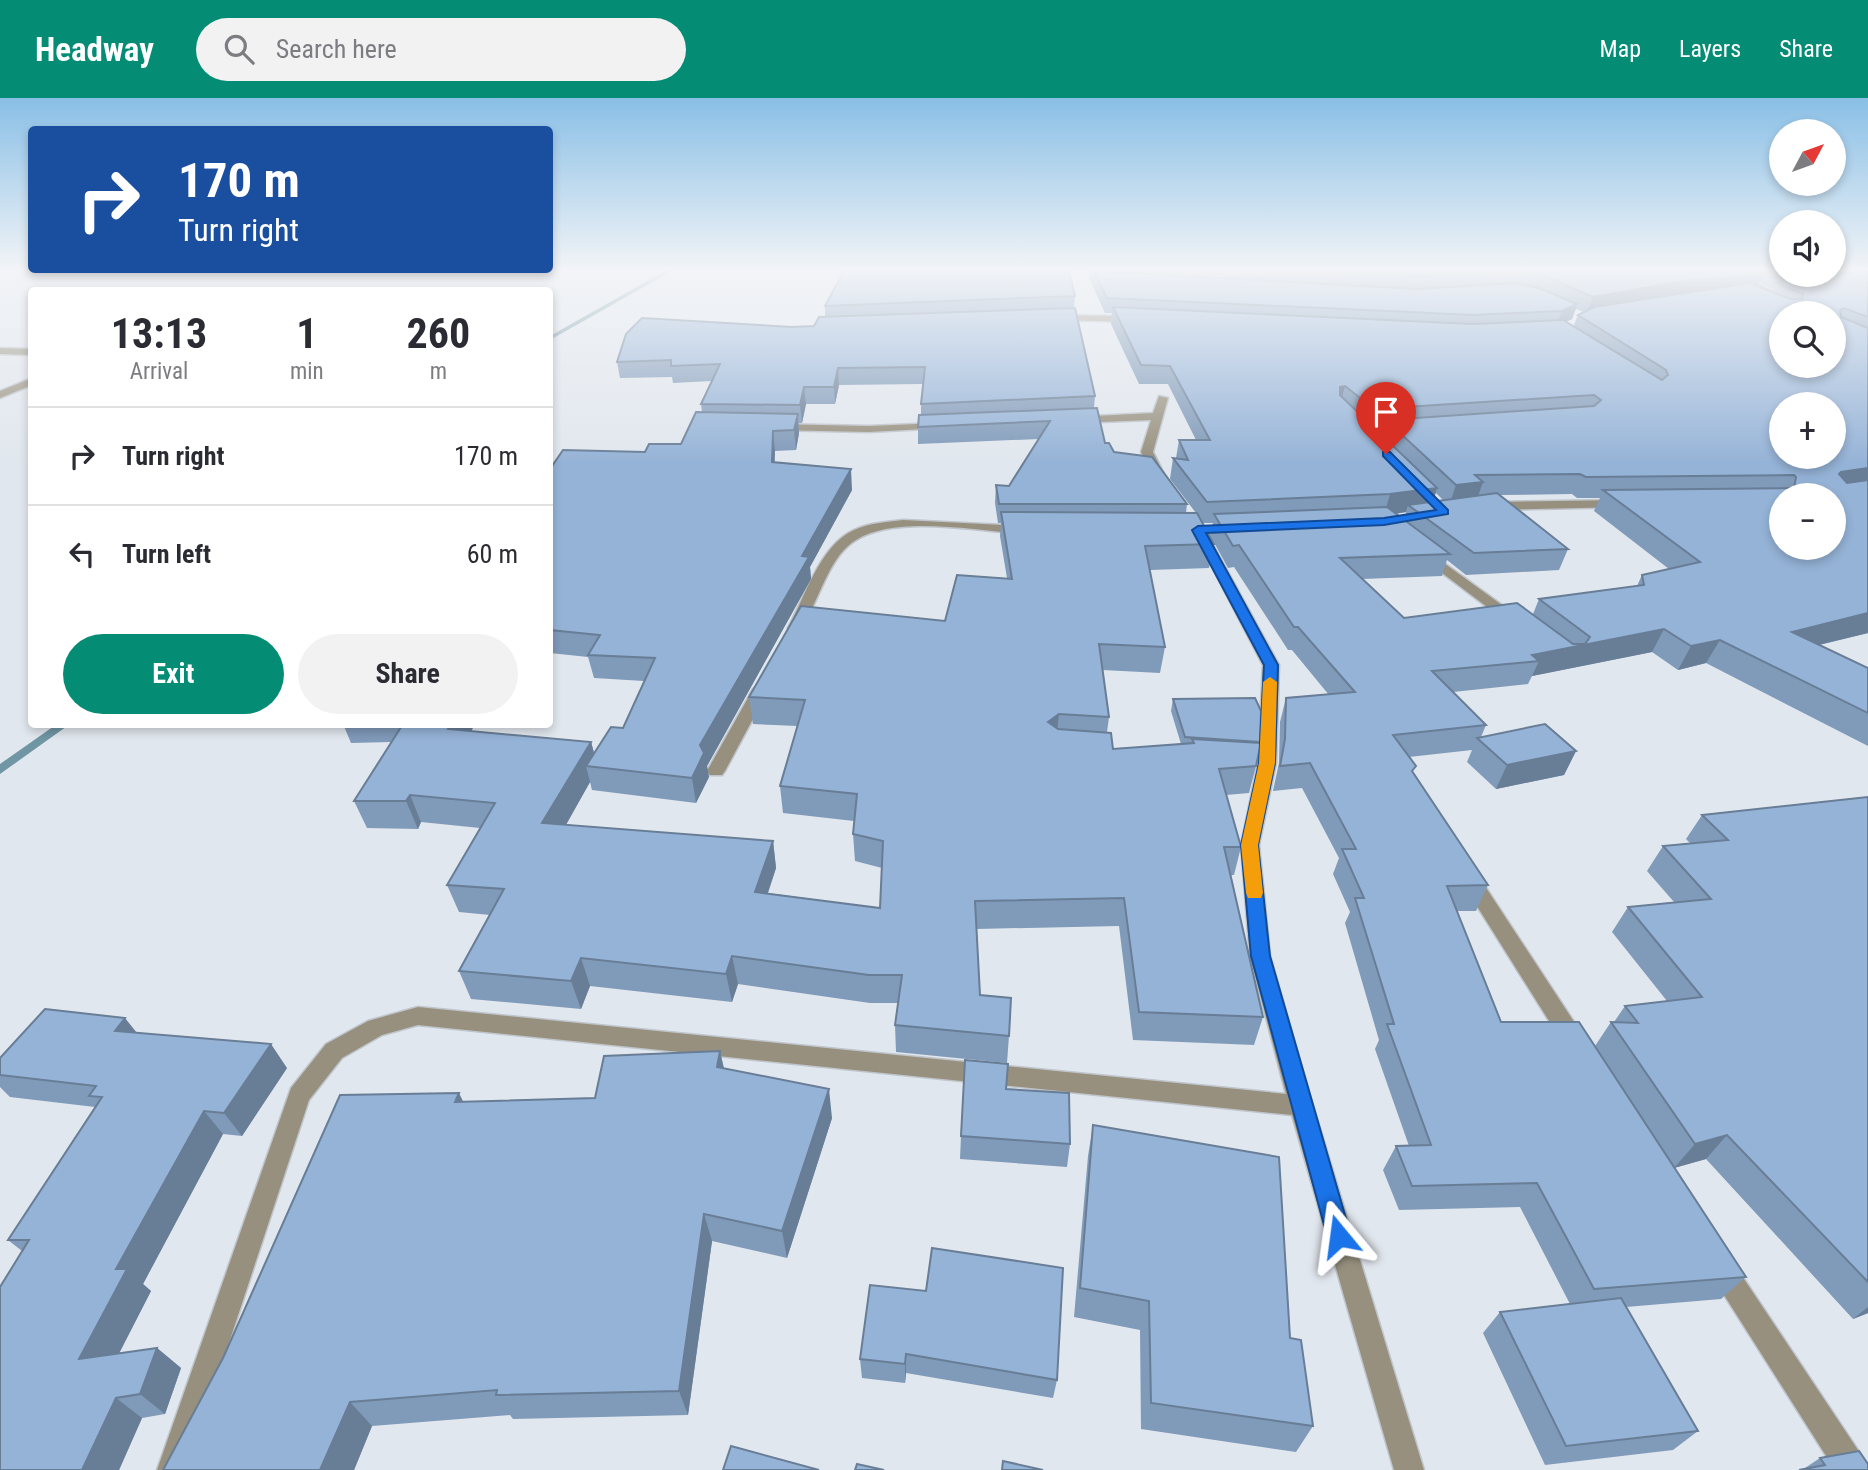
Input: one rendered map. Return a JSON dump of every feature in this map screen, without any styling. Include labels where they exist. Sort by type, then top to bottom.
[{"type":"street","points":[[0,351],[28,352]]},
{"type":"street","points":[[0,395],[28,383]]},
{"type":"street","points":[[1066,420],[1161,407],[1147,452],[1153,468],[1176,499]]},
{"type":"street","points":[[765,427],[869,429],[946,426]]},
{"type":"street","points":[[1471,509],[1498,506],[1628,504]]},
{"type":"street","points":[[789,639],[842,543],[860,530],[881,524],[907,523],[1040,531]]},
{"type":"street","points":[[1196,527],[1271,665],[1250,845],[1260,956],[1301,1106],[1409,1470]]},
{"type":"street","points":[[1417,547],[1526,629]]},
{"type":"street","points":[[716,771],[769,675]]},
{"type":"street","points":[[1460,864],[1589,1063]]},
{"type":"street","points":[[172,1470],[299,1095],[334,1051],[376,1027],[418,1016],[1301,1106]]},
{"type":"street","points":[[1710,1251],[1853,1470]]},
{"type":"building","points":[[626,335],[1081,335],[1095,396],[921,404],[925,367],[838,368],[834,387],[804,387],[800,405],[701,404],[720,364],[671,366],[671,360],[617,362]]},
{"type":"building","points":[[1127,335],[1588,335],[1662,380],[1668,375],[1666,370],[1610,335],[1769,335],[1769,378],[1846,378],[1846,335],[1868,335],[1868,468],[1839,474],[1847,483],[1868,480],[1868,613],[1792,632],[1868,668],[1868,713],[1720,640],[1691,646],[1664,629],[1532,655],[1539,661],[1432,671],[1486,725],[1393,735],[1416,766],[1412,771],[1488,885],[1447,886],[1501,1022],[1579,1022],[1746,1277],[1594,1289],[1537,1183],[1412,1186],[1396,1146],[1431,1145],[1387,1024],[1394,1024],[1355,898],[1364,898],[1342,849],[1356,849],[1310,763],[1280,766],[1285,739],[1286,698],[1355,692],[1298,627],[1294,627],[1239,545],[1233,546],[1214,514],[1387,507],[1450,554],[1340,558],[1404,618],[1517,603],[1573,644],[1585,644],[1590,637],[1539,599],[1644,585],[1642,575],[1700,562],[1603,490],[1769,488],[1769,560],[1846,560],[1846,483],[1795,483],[1794,475],[1586,477],[1580,474],[1475,475],[1483,482],[1456,485],[1386,420],[1594,406],[1601,400],[1594,395],[1374,409],[1345,386],[1340,387],[1340,395],[1437,488],[1390,494],[1207,502],[1173,458],[1188,460],[1179,440],[1210,440],[1170,366],[1141,365]]},
{"type":"building","points":[[1097,408],[1105,443],[1109,443],[1114,452],[1152,457],[1187,504],[999,504],[996,485],[1009,486],[1050,421],[918,427],[919,415]]},
{"type":"building","points":[[696,412],[798,414],[794,430],[773,431],[772,462],[851,469],[802,556],[809,557],[700,745],[704,753],[692,778],[586,766],[611,727],[623,728],[655,658],[588,655],[600,635],[553,630],[553,465],[563,450],[645,452],[649,444],[681,444]]},
{"type":"building","points":[[1497,493],[1568,549],[1474,553],[1408,505]]},
{"type":"building","points":[[1001,512],[1197,513],[1214,544],[1145,546],[1165,647],[1099,644],[1109,717],[1059,714],[1048,722],[1058,729],[1111,733],[1113,749],[1194,743],[1192,739],[1261,743],[1256,766],[1219,769],[1241,847],[1224,847],[1263,1017],[1139,1012],[1124,898],[975,901],[980,995],[1011,998],[1009,1036],[895,1025],[902,975],[869,975],[732,956],[726,974],[581,958],[571,981],[459,971],[504,889],[447,885],[495,803],[410,795],[406,801],[354,801],[400,728],[448,728],[591,742],[542,823],[773,841],[755,892],[880,908],[883,841],[853,834],[857,794],[780,786],[805,700],[749,697],[801,606],[945,621],[957,575],[1012,579]]},
{"type":"building","points":[[1255,698],[1261,711],[1260,742],[1185,737],[1173,699]]},
{"type":"building","points":[[1545,724],[1576,751],[1507,765],[1477,738]]},
{"type":"building","points":[[1868,797],[1868,1282],[1727,1135],[1695,1144],[1611,1022],[1638,1023],[1625,1006],[1702,997],[1628,907],[1711,899],[1663,846],[1728,840],[1702,815]]},
{"type":"building","points":[[45,1009],[125,1018],[115,1031],[271,1044],[224,1113],[204,1111],[116,1269],[127,1269],[79,1359],[157,1348],[140,1394],[116,1398],[82,1470],[0,1470],[0,1287],[29,1240],[8,1240],[102,1097],[89,1096],[96,1086],[0,1075],[0,1058]]},
{"type":"building","points":[[720,1051],[717,1067],[829,1089],[782,1231],[704,1214],[679,1391],[496,1395],[497,1390],[350,1402],[320,1470],[163,1470],[223,1358],[340,1095],[459,1093],[455,1102],[595,1098],[604,1056]]},
{"type":"building","points":[[965,1060],[1008,1064],[1006,1089],[1069,1093],[1070,1144],[961,1136]]},
{"type":"building","points":[[1093,1125],[1279,1157],[1290,1338],[1301,1340],[1313,1426],[1151,1403],[1149,1301],[1080,1288]]},
{"type":"building","points":[[932,1248],[1063,1268],[1057,1380],[906,1354],[905,1364],[860,1359],[870,1285],[926,1291]]},
{"type":"building","points":[[1621,1298],[1698,1431],[1566,1446],[1500,1312]]},
{"type":"building","points":[[731,1446],[819,1470],[723,1470]]},
{"type":"building","points":[[1859,1451],[1868,1464],[1868,1470],[1799,1470],[1825,1465],[1820,1458]]},
{"type":"building","points":[[1003,1461],[1043,1470],[1002,1470]]},
{"type":"building","points":[[857,1464],[884,1470],[855,1470]]},
{"type":"waterway","points":[[0,770],[59,728]]},
{"type":"slow traffic","points":[[1254,893],[1250,845],[1267,763],[1270,682]]},
{"type":"route","points":[[1339,1236],[1260,956],[1250,845],[1267,763],[1271,665],[1198,530],[1384,522],[1444,512],[1386,454]]}]
